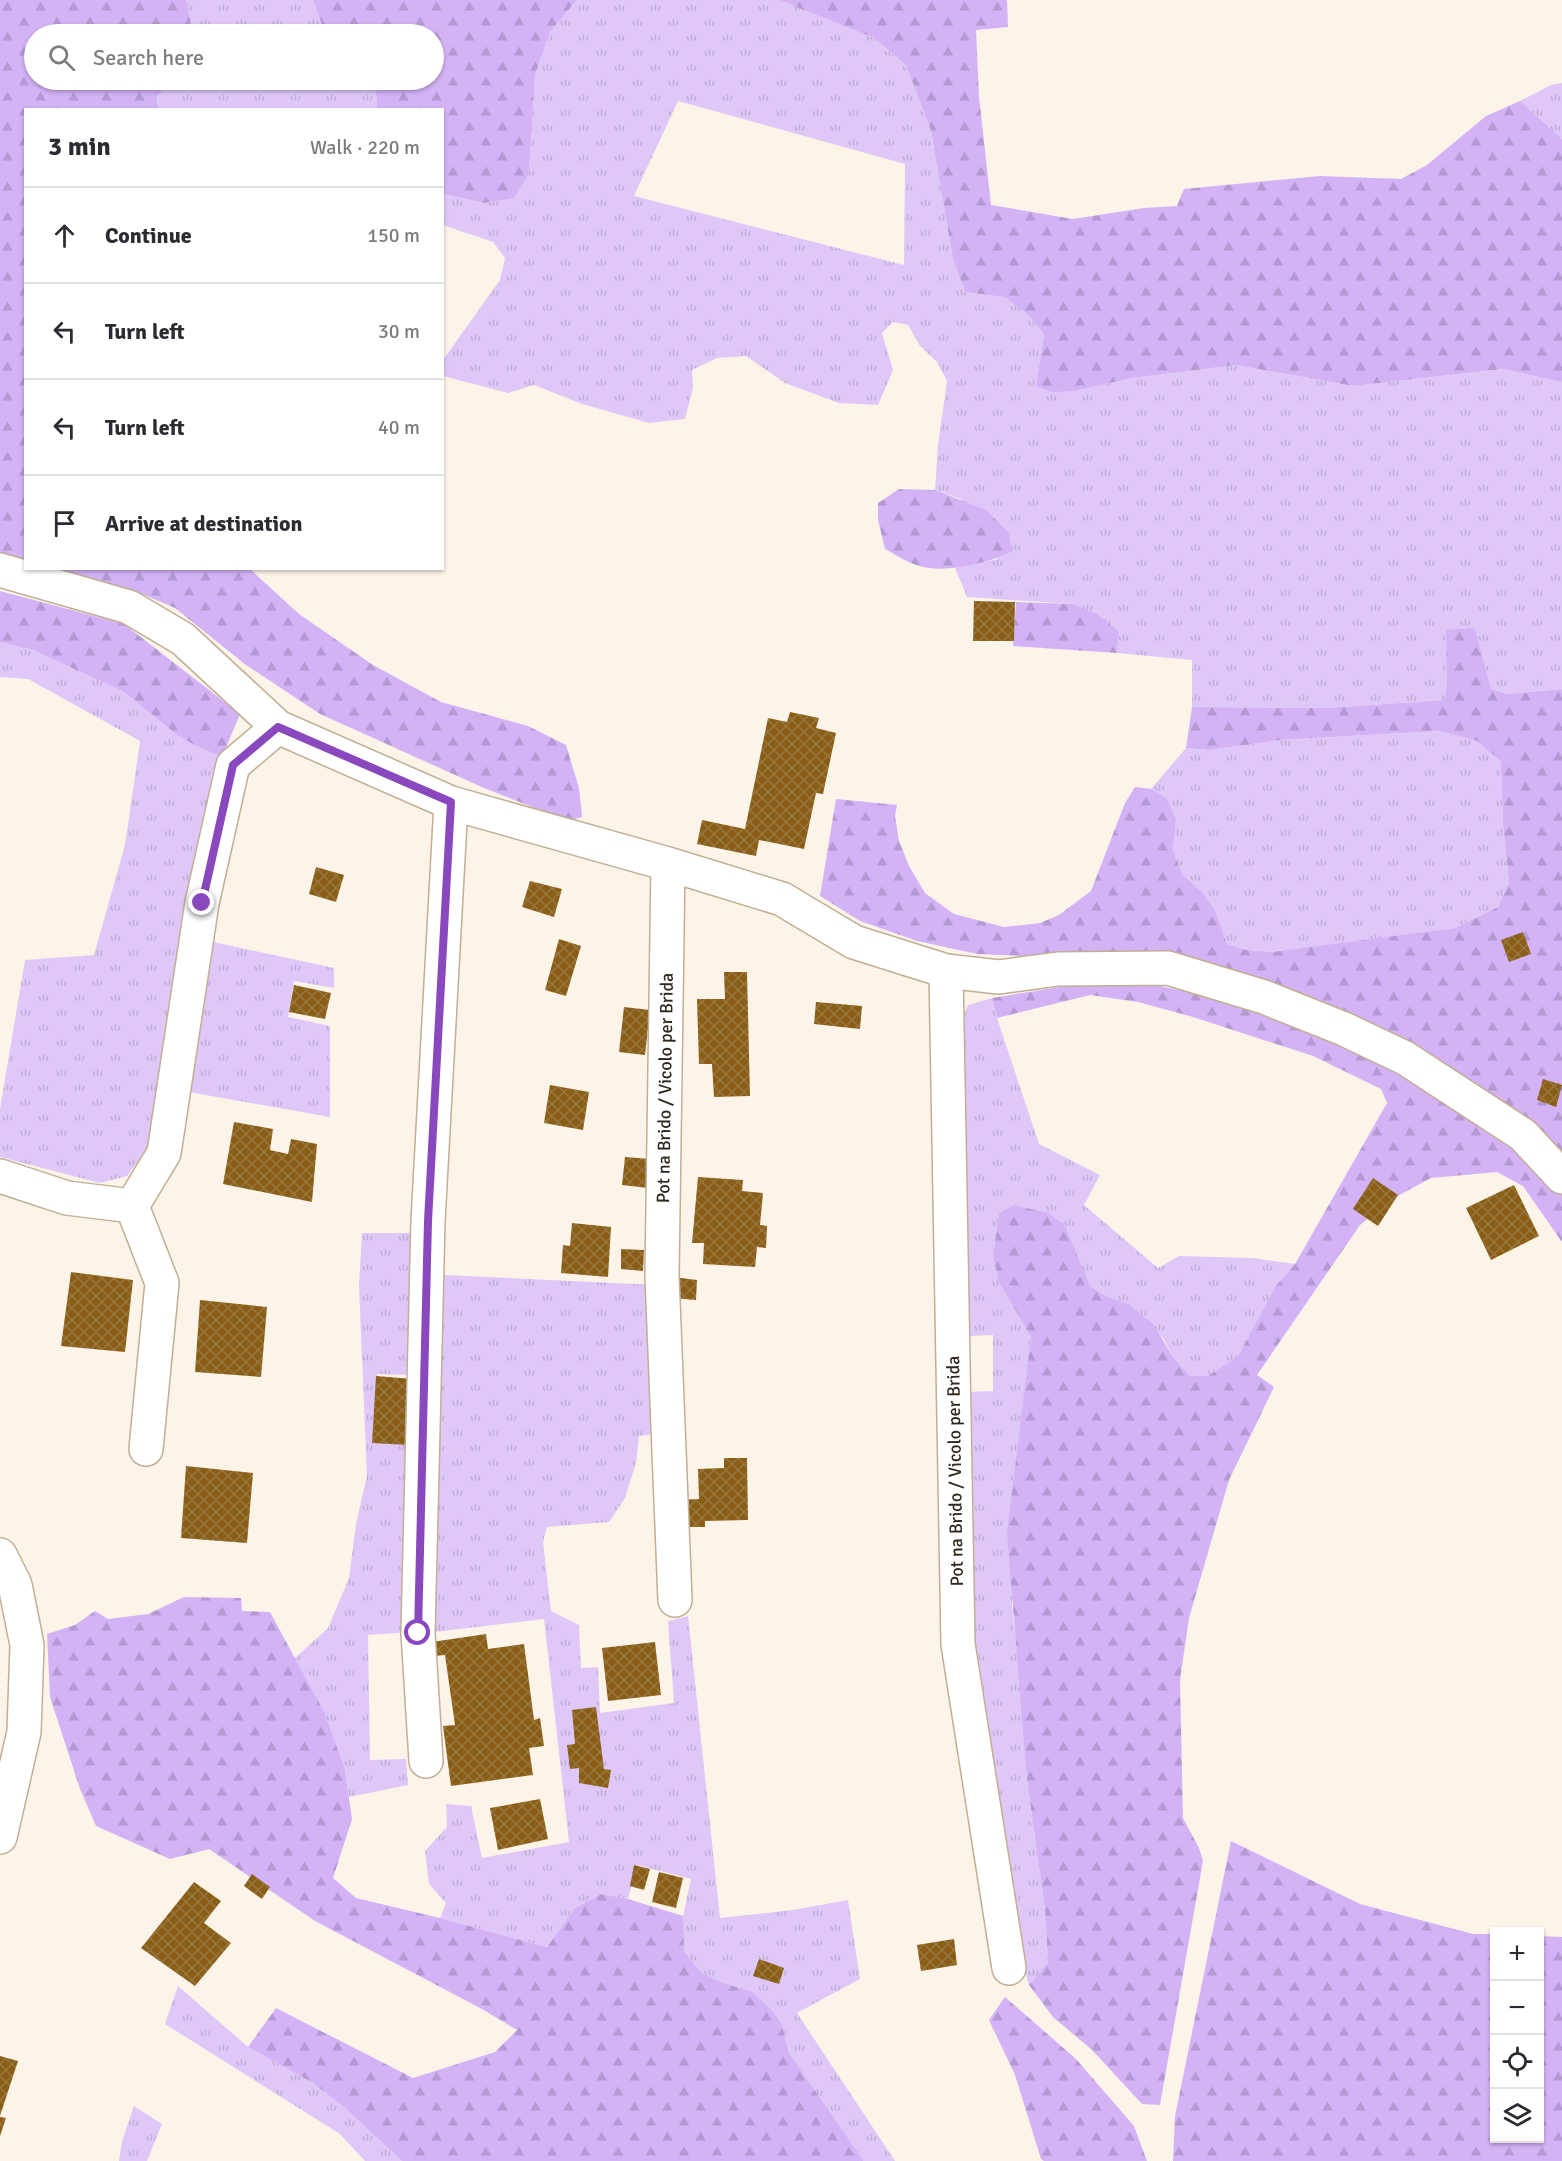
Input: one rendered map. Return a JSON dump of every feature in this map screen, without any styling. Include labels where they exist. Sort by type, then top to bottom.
[{"type":"street","points":[[0,570],[129,607],[183,639],[278,727],[451,802],[782,899],[854,942],[946,971],[999,977],[1058,969],[1168,968],[1264,997],[1344,1029],[1405,1058],[1523,1135],[1562,1177]]},
{"type":"street","points":[[132,1206],[164,1153],[202,903],[233,765],[278,727]]},
{"type":"street","points":[[426,1761],[418,1633],[428,1221],[451,802]]},
{"type":"street","name":"Pot na Brido / Vicolo per Brida","points":[[668,864],[662,1276],[675,1600]]},
{"type":"street","name":"Pot na Brido / Vicolo per Brida","points":[[946,971],[958,1644],[1009,1968]]},
{"type":"street","points":[[0,1176],[68,1198],[132,1206]]},
{"type":"street","points":[[132,1206],[162,1282],[146,1449]]},
{"type":"street","points":[[0,1555],[15,1585],[27,1646],[24,1732],[0,1837]]},
{"type":"green space","points":[[0,0],[186,0],[190,24],[24,24],[24,90],[163,90],[157,97],[158,108],[24,108],[24,560],[0,552]]},
{"type":"green space","points":[[186,0],[313,0],[321,24],[190,24]]},
{"type":"green space","points":[[313,0],[577,0],[550,32],[535,75],[529,174],[514,198],[484,203],[444,194],[444,108],[377,108],[376,92],[374,90],[444,90],[444,24],[321,24]]},
{"type":"green space","points":[[577,0],[779,0],[874,38],[906,65],[931,131],[953,259],[965,292],[1004,297],[1027,314],[1044,334],[1036,386],[1075,391],[1132,378],[1236,365],[1353,386],[1503,369],[1562,382],[1562,689],[1508,694],[1491,689],[1475,629],[1447,684],[1444,700],[1327,708],[1192,707],[1192,660],[1117,653],[1119,632],[1072,604],[967,597],[955,568],[998,559],[961,499],[935,490],[938,445],[947,381],[937,362],[920,346],[908,325],[893,322],[882,333],[893,370],[878,405],[839,403],[785,383],[746,356],[717,358],[692,370],[693,388],[685,419],[649,423],[582,404],[534,385],[508,393],[444,376],[444,359],[500,280],[505,258],[493,242],[444,225],[444,194],[484,203],[513,198],[529,174],[535,75],[550,32]],"holes":[[[678,101],[905,164],[904,265],[634,196]]]},
{"type":"green space","points":[[779,0],[1007,0],[1008,27],[976,30],[979,96],[991,205],[1073,219],[1144,208],[1177,206],[1184,189],[1320,176],[1401,179],[1427,165],[1486,116],[1520,101],[1562,139],[1562,382],[1503,369],[1353,386],[1236,365],[1132,378],[1075,391],[1052,392],[1036,386],[1044,334],[1027,314],[1004,297],[965,292],[953,259],[931,131],[906,65],[874,38]]},
{"type":"green space","points":[[1562,83],[1562,139],[1520,101],[1551,85]]},
{"type":"green space","points":[[163,90],[374,90],[376,92],[377,108],[158,108],[157,97]]},
{"type":"green space","points":[[899,489],[935,490],[986,510],[1009,533],[1012,551],[992,560],[941,569],[911,563],[885,549],[878,520],[878,503]]},
{"type":"green space","points":[[61,570],[251,570],[299,614],[373,665],[441,702],[528,726],[566,745],[579,788],[582,817],[568,821],[484,788],[320,714],[246,665],[175,608],[133,590]]},
{"type":"green space","points":[[0,591],[124,624],[240,714],[222,757],[177,735],[124,692],[33,650],[0,642]]},
{"type":"green space","points":[[1016,602],[1072,604],[1097,614],[1119,632],[1117,653],[1013,646]]},
{"type":"green space","points":[[1475,628],[1491,689],[1508,694],[1562,689],[1562,1161],[1544,1140],[1181,957],[1130,951],[1024,956],[977,954],[917,941],[860,921],[820,896],[836,799],[897,805],[895,816],[899,841],[909,866],[925,893],[954,914],[1004,927],[1040,923],[1059,915],[1091,891],[1125,803],[1135,787],[1151,789],[1167,798],[1176,820],[1173,851],[1183,875],[1203,893],[1215,910],[1227,944],[1247,950],[1272,952],[1455,928],[1498,907],[1509,882],[1503,824],[1501,761],[1477,741],[1440,731],[1280,740],[1209,750],[1186,748],[1192,707],[1327,708],[1444,700],[1447,684],[1446,630]]},
{"type":"green space","points":[[0,642],[33,650],[124,692],[177,735],[222,757],[152,1142],[127,1176],[100,1183],[0,1157],[0,1109],[25,960],[94,955],[125,845],[140,741],[28,679],[0,677]]},
{"type":"green space","points":[[1440,731],[1477,741],[1501,760],[1503,824],[1509,882],[1498,907],[1455,928],[1407,935],[1272,952],[1247,950],[1227,944],[1215,910],[1203,893],[1183,875],[1173,851],[1176,821],[1167,798],[1151,789],[1186,748],[1209,750],[1280,740]]},
{"type":"green space","points":[[209,941],[334,968],[334,988],[294,981],[288,1017],[330,1026],[330,1117],[189,1092]]},
{"type":"green space","points":[[1130,980],[1213,997],[1358,1049],[1429,1091],[1514,1147],[1562,1195],[1562,1242],[1523,1186],[1497,1172],[1431,1178],[1394,1198],[1360,1225],[1257,1375],[1274,1387],[1229,1480],[1189,1618],[1180,1680],[1183,1818],[1199,1848],[1203,1861],[1160,2105],[1142,2104],[1092,2050],[1053,2017],[1029,1985],[1048,1963],[1045,1910],[1027,1780],[1007,1533],[1031,1337],[999,1283],[993,1256],[999,1213],[1013,1205],[1046,1212],[1064,1224],[1090,1286],[1106,1296],[1127,1303],[1153,1324],[1173,1357],[1190,1376],[1208,1376],[1238,1356],[1275,1287],[1295,1264],[1387,1103],[1381,1089],[1313,1056],[1193,1017],[1138,1002],[1090,995],[997,1018],[992,998],[1084,983]]},
{"type":"green space","points":[[992,998],[1039,1144],[1100,1175],[1084,1205],[1158,1268],[1179,1256],[1253,1258],[1295,1264],[1275,1287],[1238,1356],[1208,1376],[1190,1376],[1173,1357],[1163,1338],[1127,1303],[1106,1296],[1090,1286],[1080,1264],[1046,1212],[1013,1205],[999,1213],[993,1256],[999,1283],[1031,1337],[1012,1604],[1027,1780],[1045,1910],[1048,1964],[1029,1985],[1019,1952],[973,1642],[967,1392],[993,1391],[993,1335],[969,1336],[960,1027],[968,1005]]},
{"type":"green space","points":[[362,1233],[419,1233],[413,1375],[377,1374],[375,1430],[414,1429],[412,1632],[368,1635],[370,1760],[406,1759],[408,1785],[349,1797],[345,1770],[295,1658],[328,1628],[349,1578],[356,1524],[367,1476],[359,1286]]},
{"type":"green space","points":[[444,1275],[656,1285],[664,1433],[639,1436],[636,1463],[625,1498],[609,1522],[547,1527],[543,1542],[551,1611],[579,1625],[581,1668],[598,1667],[600,1713],[674,1703],[668,1621],[688,1616],[720,1918],[793,1910],[848,1900],[860,1979],[797,2013],[895,2161],[864,2161],[789,2053],[782,2025],[751,1991],[726,1984],[702,1973],[683,1952],[683,1916],[691,1879],[637,1865],[628,1899],[601,1894],[575,1908],[547,1947],[440,1918],[446,1903],[429,1884],[425,1851],[447,1827],[446,1804],[471,1806],[482,1858],[569,1842],[544,1619],[434,1632],[433,1428]]},
{"type":"green space","points":[[184,1597],[241,1598],[242,1611],[270,1612],[324,1712],[345,1770],[352,1819],[333,1878],[356,1898],[547,1947],[575,1908],[601,1894],[628,1899],[683,1916],[684,1952],[702,1973],[726,1984],[751,1991],[771,2009],[782,2025],[789,2053],[864,2161],[402,2161],[345,2108],[313,2083],[248,2047],[276,2008],[413,2078],[495,2052],[517,2030],[315,1921],[209,1849],[170,1859],[96,1826],[80,1789],[50,1697],[47,1634],[75,1625],[95,1611],[108,1619],[148,1614]]},
{"type":"green space","points":[[1231,1841],[1360,1904],[1473,1934],[1490,1934],[1490,2143],[1544,2143],[1544,1936],[1562,1937],[1562,2161],[1173,2161],[1175,2116]]},
{"type":"green space","points":[[178,1986],[248,2047],[313,2083],[345,2108],[402,2161],[365,2161],[340,2134],[165,2024]]},
{"type":"green space","points":[[1005,1997],[1076,2059],[1134,2126],[1147,2161],[1044,2161],[1041,2159],[1015,2075],[989,2020]]},
{"type":"green space","points":[[134,2106],[162,2124],[147,2161],[119,2161],[122,2141]]},
{"type":"building","points":[[974,601],[1015,602],[1014,641],[973,641]]},
{"type":"building","points":[[790,712],[819,718],[816,728],[836,733],[823,794],[816,793],[804,849],[759,840],[756,856],[697,844],[702,820],[745,829],[768,718],[787,722]]},
{"type":"building","points":[[316,867],[344,875],[336,902],[309,894]]},
{"type":"building","points":[[530,881],[562,889],[554,917],[522,907]]},
{"type":"building","points":[[1523,932],[1531,954],[1509,962],[1501,940]]},
{"type":"building","points":[[559,939],[581,946],[566,996],[545,990]]},
{"type":"building","points":[[724,972],[747,972],[750,1096],[714,1097],[712,1064],[699,1064],[697,999],[725,999]]},
{"type":"building","points":[[294,985],[331,993],[325,1019],[289,1012]]},
{"type":"building","points":[[816,1002],[862,1006],[860,1029],[814,1024]]},
{"type":"building","points":[[624,1007],[650,1010],[645,1055],[619,1052]]},
{"type":"building","points":[[1543,1079],[1562,1085],[1556,1107],[1537,1100]]},
{"type":"building","points":[[550,1085],[589,1092],[583,1130],[544,1123]]},
{"type":"building","points":[[234,1122],[273,1129],[270,1150],[288,1154],[291,1139],[317,1144],[312,1202],[223,1184]]},
{"type":"building","points":[[625,1157],[651,1159],[648,1188],[622,1185]]},
{"type":"building","points":[[698,1177],[743,1180],[742,1191],[763,1193],[760,1225],[767,1226],[766,1248],[757,1247],[755,1267],[703,1264],[704,1243],[692,1243]]},
{"type":"building","points":[[1373,1178],[1398,1195],[1378,1226],[1353,1209]]},
{"type":"building","points":[[1514,1185],[1539,1236],[1491,1260],[1466,1208]]},
{"type":"building","points":[[572,1223],[611,1227],[608,1277],[561,1273],[563,1245],[570,1246]]},
{"type":"building","points":[[621,1249],[644,1250],[643,1271],[621,1269]]},
{"type":"building","points":[[71,1272],[133,1280],[125,1352],[61,1346]]},
{"type":"building","points":[[673,1277],[697,1280],[696,1300],[671,1298]]},
{"type":"building","points":[[200,1300],[267,1307],[261,1377],[195,1372]]},
{"type":"building","points":[[376,1376],[413,1379],[409,1445],[372,1443]]},
{"type":"building","points":[[724,1458],[747,1458],[748,1520],[705,1521],[705,1527],[679,1527],[677,1500],[699,1499],[698,1469],[724,1468]]},
{"type":"building","points":[[186,1466],[253,1473],[247,1543],[181,1538]]},
{"type":"building","points":[[486,1634],[488,1649],[524,1644],[534,1720],[540,1718],[544,1746],[529,1748],[533,1775],[451,1786],[443,1726],[455,1725],[445,1655],[434,1656],[432,1642]]},
{"type":"building","points":[[655,1642],[661,1695],[608,1701],[602,1648]]},
{"type":"building","points":[[596,1707],[604,1769],[611,1770],[608,1788],[579,1783],[579,1768],[570,1769],[567,1745],[575,1744],[572,1710]]},
{"type":"building","points":[[540,1799],[548,1839],[498,1850],[490,1808]]},
{"type":"building","points":[[634,1865],[650,1869],[644,1890],[630,1886]]},
{"type":"building","points":[[659,1872],[683,1878],[676,1908],[652,1902]]},
{"type":"building","points":[[252,1874],[270,1887],[262,1899],[244,1886]]},
{"type":"building","points":[[194,1882],[221,1901],[204,1923],[231,1943],[195,1986],[141,1948]]},
{"type":"building","points":[[954,1939],[957,1965],[921,1971],[917,1945]]},
{"type":"building","points":[[759,1959],[784,1968],[779,1984],[753,1976]]},
{"type":"building","points":[[0,2056],[18,2061],[0,2116]]},
{"type":"building","points":[[0,2117],[6,2118],[0,2136]]},
{"type":"route","points":[[202,903],[233,765],[278,727],[451,802],[428,1221],[418,1633]]}]
